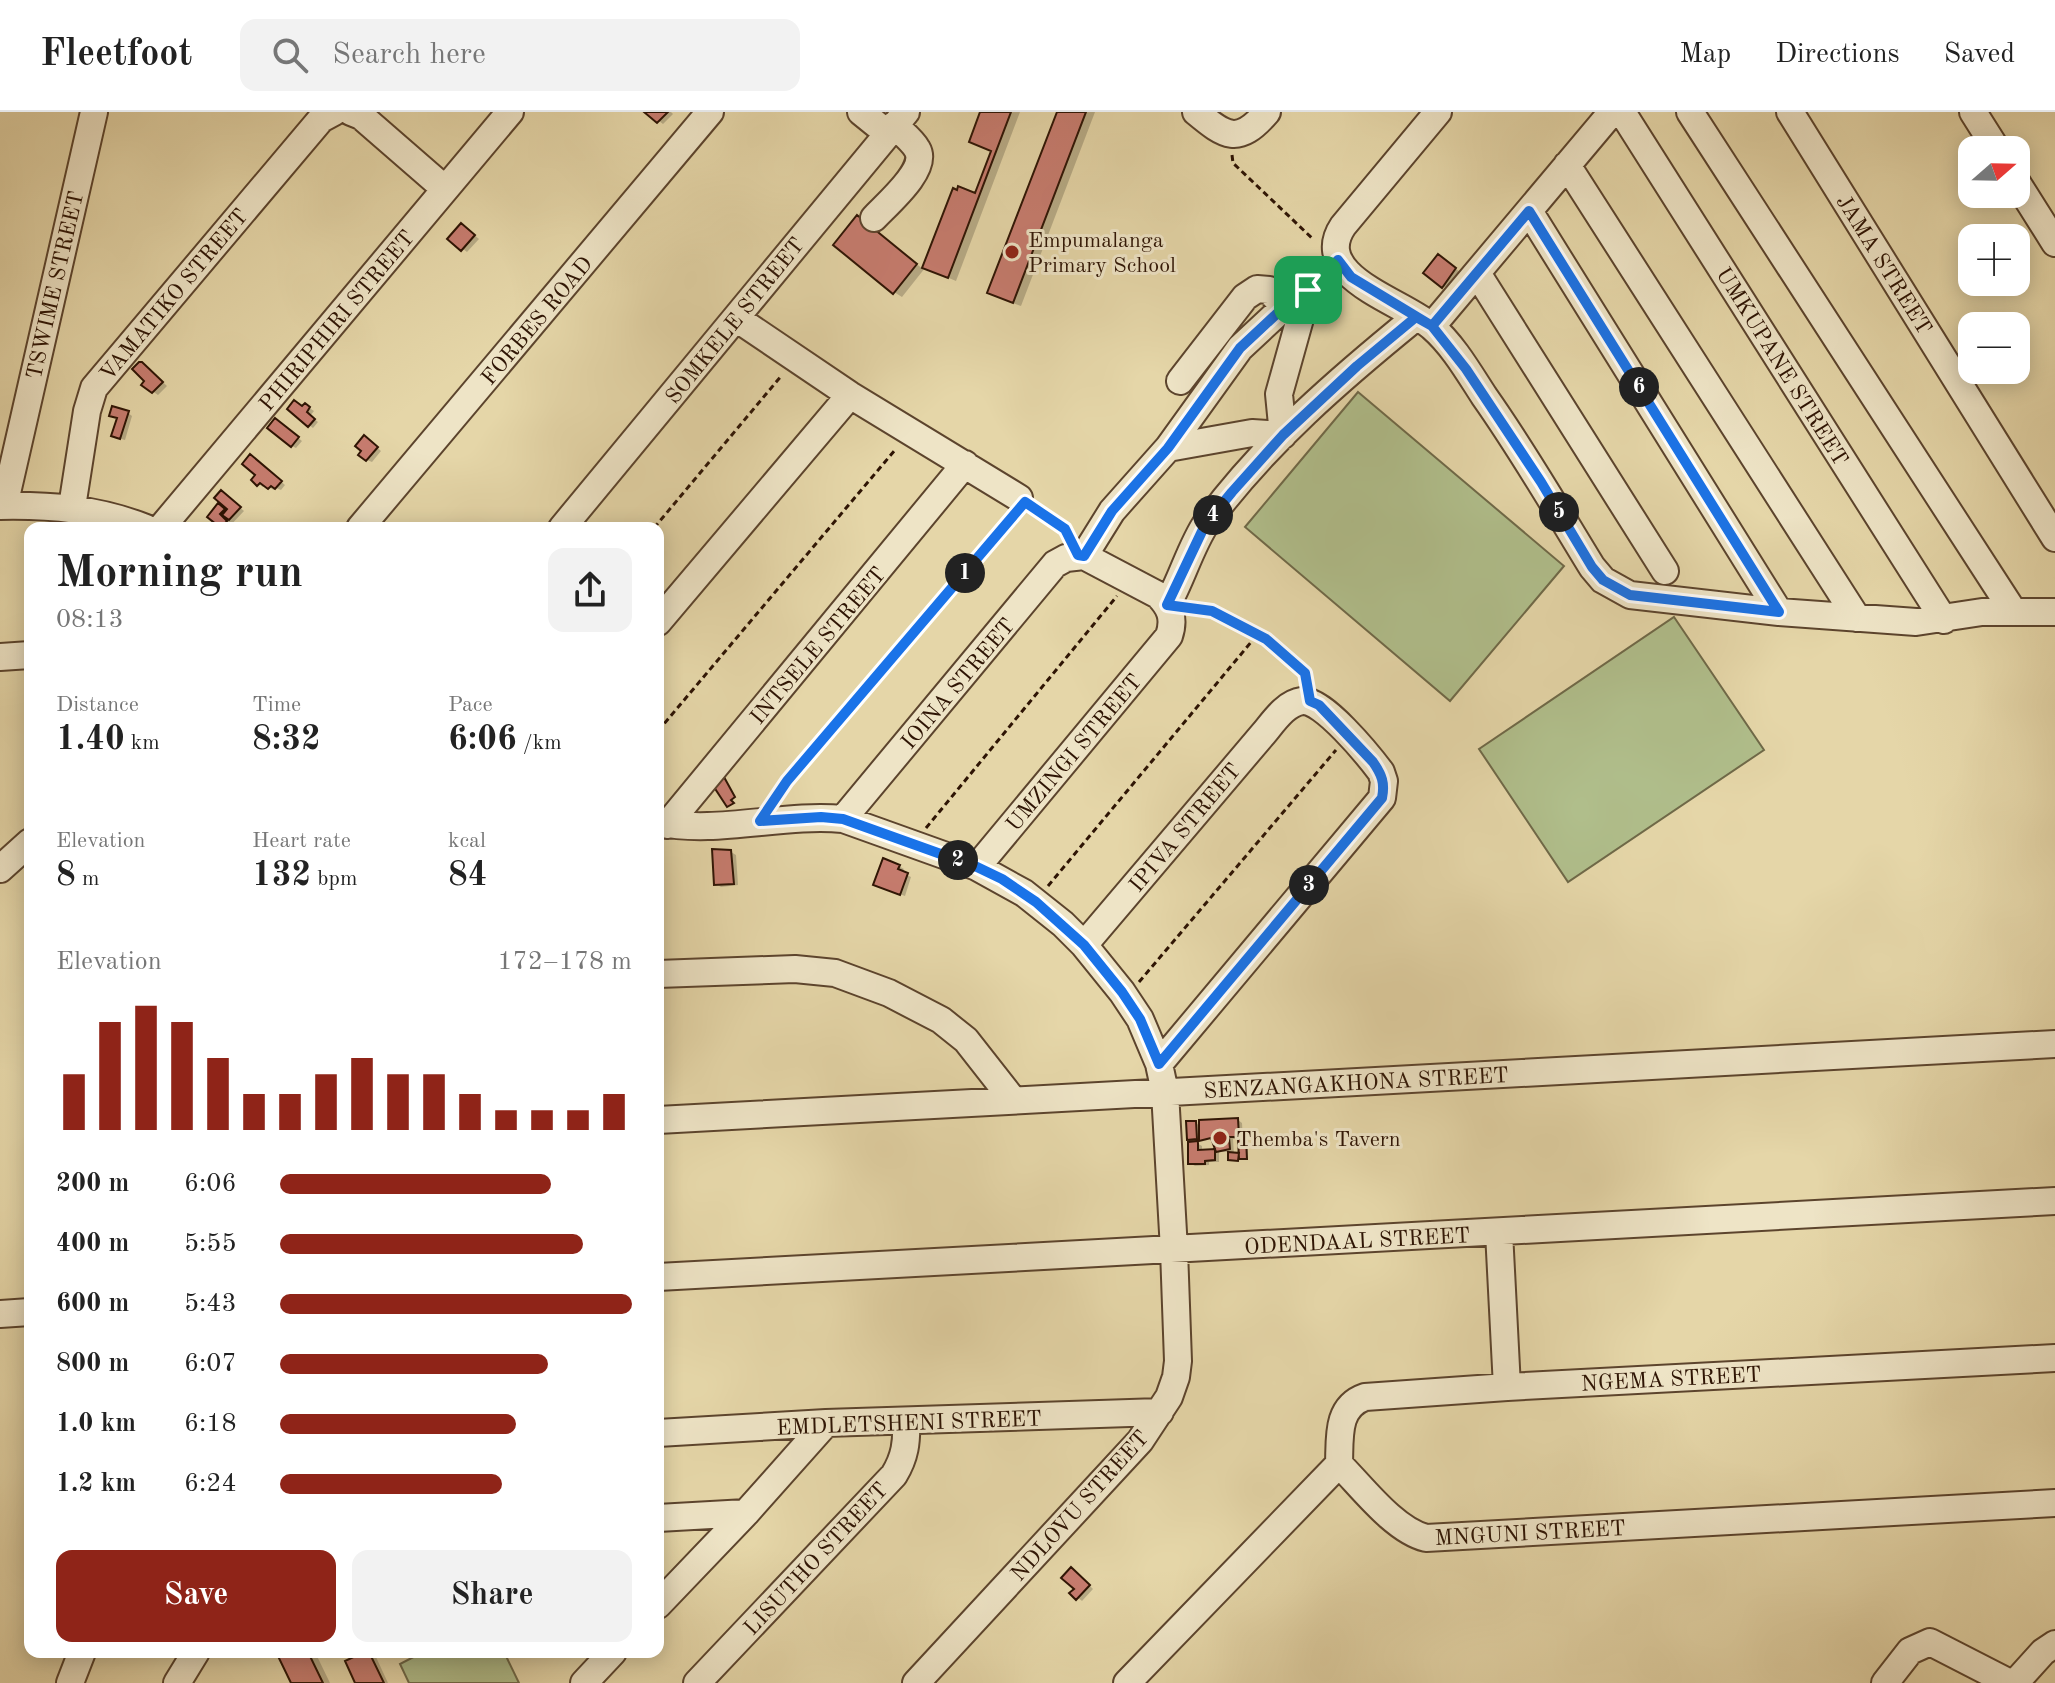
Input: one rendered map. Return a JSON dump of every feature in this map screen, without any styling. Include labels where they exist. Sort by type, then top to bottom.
[{"type":"street","name":"TSWIME STREET","points":[[2,506],[94,112]]},
{"type":"street","name":"VAMATIKO STREET","points":[[72,507],[87,411],[94,388],[321,119],[334,112]]},
{"type":"street","points":[[351,112],[361,116],[445,189]]},
{"type":"street","name":"PHIRIPHIRI STREET","points":[[166,522],[510,112]]},
{"type":"street","name":"FORBES ROAD","points":[[365,522],[710,112]]},
{"type":"street","points":[[861,112],[896,123],[917,149],[920,158],[909,180],[874,218]]},
{"type":"street","points":[[1212,124],[1249,129],[1267,112]]},
{"type":"street","points":[[1283,435],[1279,394],[1308,290],[1438,112]]},
{"type":"street","points":[[1308,290],[1284,307],[1240,348],[1168,448],[1112,511],[1081,556],[1130,579],[1158,595],[1167,605],[1205,525],[1283,435],[1357,366],[1424,322],[1477,273],[1612,112]]},
{"type":"street","name":"UMKUPANE STREET","points":[[1622,112],[1944,620]]},
{"type":"street","points":[[1690,112],[2013,611]]},
{"type":"street","name":"JAMA STREET","points":[[1790,112],[2055,538]]},
{"type":"street","points":[[1973,112],[1988,136]]},
{"type":"street","name":"SOMKELE STREET","points":[[567,522],[896,123]]},
{"type":"street","points":[[1567,165],[1857,618]]},
{"type":"street","points":[[2030,203],[2055,243]]},
{"type":"street","points":[[1529,211],[1779,612]]},
{"type":"street","points":[[1338,245],[1351,277],[1424,322],[1466,369],[1495,410],[1592,567],[1603,580],[1630,595],[1779,612],[1916,622],[1982,612],[2055,612]]},
{"type":"street","points":[[1477,273],[1665,571]]},
{"type":"street","points":[[1180,381],[1245,297],[1257,289],[1269,290],[1284,307]]},
{"type":"street","points":[[736,318],[850,395],[1022,500]]},
{"type":"street","points":[[664,615],[850,395]]},
{"type":"street","points":[[1168,448],[1252,433],[1283,435]]},
{"type":"street","name":"INTSELE STREET","points":[[664,823],[965,464]]},
{"type":"street","points":[[2,506],[72,507],[130,522]]},
{"type":"street","name":"IOINA STREET","points":[[843,819],[1055,564],[1066,558],[1081,556]]},
{"type":"street","name":"UMZINGI STREET","points":[[977,867],[1169,636],[1173,625],[1167,605]]},
{"type":"street","name":"IPIVA STREET","points":[[1084,945],[1284,711],[1302,701],[1310,701]]},
{"type":"street","points":[[1159,1064],[1382,798],[1384,781],[1381,772],[1319,705],[1310,701]]},
{"type":"street","name":"NDLOVU STREET","points":[[664,824],[821,817],[843,819],[977,867],[1002,879],[1036,902],[1084,945],[1140,1019],[1159,1064],[1165,1092],[1174,1250],[1178,1361],[1173,1387],[1160,1412],[1116,1468],[916,1683]]},
{"type":"street","points":[[0,869],[24,847]]},
{"type":"street","points":[[664,974],[795,969],[835,973],[889,993],[950,1026],[966,1040],[1013,1100]]},
{"type":"street","name":"SENZANGAKHONA STREET","points":[[664,1120],[2055,1044]]},
{"type":"street","name":"ODENDAAL STREET","points":[[664,1277],[2055,1201]]},
{"type":"street","points":[[1499,1232],[1507,1387]]},
{"type":"street","points":[[0,1314],[24,1312]]},
{"type":"street","name":"NGEMA STREET","points":[[1339,1464],[1341,1424],[1349,1406],[1365,1397],[2055,1358]]},
{"type":"street","name":"EMDLETSHENI STREET","points":[[664,1433],[826,1423],[1160,1412]]},
{"type":"street","name":"LISUTHO STREET","points":[[697,1683],[894,1475],[902,1462],[907,1443],[906,1421]]},
{"type":"street","points":[[664,1599],[826,1423]]},
{"type":"street","points":[[1127,1683],[1339,1464]]},
{"type":"street","name":"MNGUNI STREET","points":[[1339,1464],[1398,1524],[1426,1538],[2055,1503]]},
{"type":"street","points":[[664,1518],[746,1513]]},
{"type":"street","points":[[1885,1683],[1910,1651],[1930,1642],[2013,1683],[2055,1644]]},
{"type":"street","points":[[70,1683],[80,1658]]},
{"type":"street","points":[[177,1683],[192,1658]]},
{"type":"path","points":[[1212,124],[1233,163],[1319,245],[1338,245]]},
{"type":"path","points":[[659,522],[796,358]]},
{"type":"path","points":[[664,724],[911,431]]},
{"type":"path","points":[[760,821],[787,781],[1022,500],[1065,529],[1081,556]]},
{"type":"path","points":[[913,843],[1130,579]]},
{"type":"path","points":[[1167,605],[1212,611],[1257,635],[1305,673],[1310,701]]},
{"type":"path","points":[[1036,902],[1257,635]]},
{"type":"path","points":[[1126,997],[1348,735]]},
{"type":"green space","points":[[1358,392],[1564,566],[1450,701],[1245,527]]},
{"type":"green space","points":[[1674,617],[1764,750],[1568,882],[1479,749]]},
{"type":"green space","points":[[412,1658],[507,1658],[519,1683],[409,1683],[400,1664]]},
{"type":"building","points":[[644,112],[668,112],[657,123]]},
{"type":"building","name":"Empumalanga Primary School","points":[[980,112],[1011,112],[948,278],[922,268],[953,188],[957,190],[958,186],[975,193],[991,151],[969,142]]},
{"type":"building","name":"Empumalanga Primary School","points":[[1057,112],[1086,112],[1013,303],[987,293]]},
{"type":"building","points":[[857,215],[917,264],[893,294],[833,245]]},
{"type":"building","points":[[461,223],[475,235],[461,251],[447,239]]},
{"type":"building","points":[[1438,254],[1456,268],[1442,288],[1423,273]]},
{"type":"building","points":[[139,362],[163,382],[152,393],[141,385],[144,381],[132,369]]},
{"type":"building","points":[[294,400],[310,407],[307,412],[315,419],[308,427],[287,409]]},
{"type":"building","points":[[112,406],[129,411],[120,439],[111,436],[117,418],[109,416]]},
{"type":"building","points":[[275,418],[299,437],[291,447],[267,428]]},
{"type":"building","points":[[364,435],[378,447],[366,461],[358,455],[361,451],[355,446]]},
{"type":"building","points":[[250,454],[282,481],[275,489],[271,486],[268,489],[260,483],[257,486],[251,480],[255,475],[242,464]]},
{"type":"building","points":[[221,490],[241,507],[229,520],[222,515],[227,509],[214,498]]},
{"type":"building","points":[[218,503],[225,509],[220,514],[227,521],[213,522],[207,517]]},
{"type":"building","points":[[724,777],[735,797],[731,800],[734,803],[727,807],[712,784]]},
{"type":"building","points":[[712,849],[731,850],[734,884],[714,885]]},
{"type":"building","points":[[883,858],[900,865],[898,869],[908,873],[900,895],[873,885]]},
{"type":"building","points":[[1238,1118],[1239,1137],[1229,1137],[1230,1149],[1216,1152],[1211,1138],[1199,1141],[1199,1120]]},
{"type":"building","points":[[1186,1121],[1196,1121],[1197,1139],[1187,1140]]},
{"type":"building","points":[[1238,1139],[1246,1139],[1247,1159],[1239,1159]]},
{"type":"building","points":[[1198,1141],[1198,1150],[1215,1149],[1215,1160],[1205,1161],[1205,1164],[1188,1164],[1188,1142]]},
{"type":"building","points":[[1228,1152],[1239,1153],[1238,1161],[1228,1160]]},
{"type":"building","points":[[1071,1567],[1090,1585],[1076,1600],[1069,1593],[1074,1589],[1061,1578]]},
{"type":"building","points":[[279,1658],[311,1658],[323,1683],[291,1683]]},
{"type":"building","points":[[372,1658],[384,1683],[355,1683],[345,1661]]},
{"type":"place","name":"Empumalanga Primary School","points":[[1012,252]]},
{"type":"place","name":"Themba's Tavern","points":[[1220,1138]]},
{"type":"route","points":[[1308,290],[1284,307],[1240,348],[1168,448],[1112,511],[1084,556],[1078,555],[1065,529],[1025,502],[787,781],[760,821],[821,817],[843,819],[977,867],[1002,879],[1063,924],[1084,945],[1140,1019],[1159,1064],[1382,798],[1384,789],[1381,772],[1373,762],[1319,705],[1310,701],[1305,673],[1266,639],[1212,611],[1167,605],[1205,525],[1232,492],[1283,435],[1357,366],[1416,317],[1432,326],[1466,369],[1603,580],[1630,595],[1779,612],[1529,211],[1432,326],[1351,277],[1338,260],[1308,290]]}]
